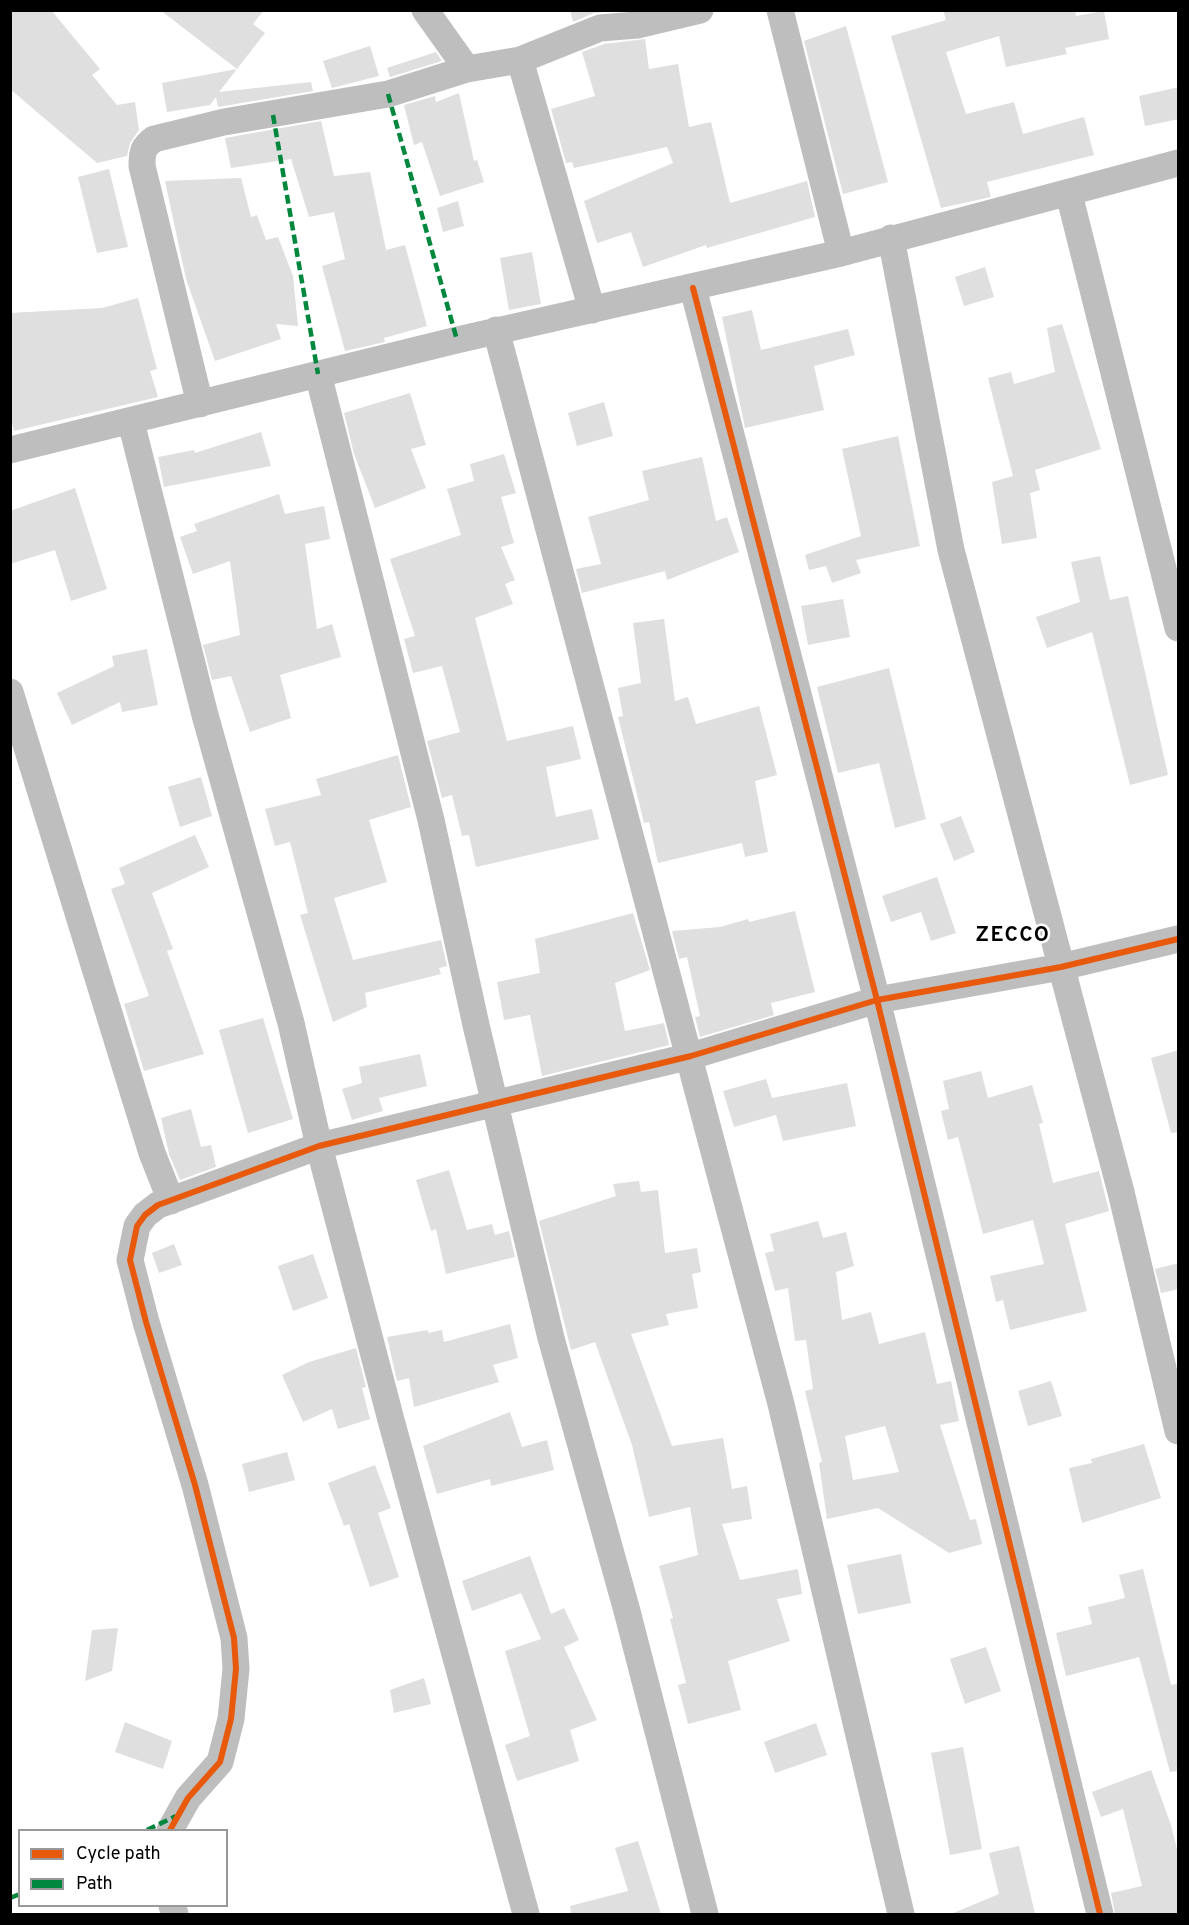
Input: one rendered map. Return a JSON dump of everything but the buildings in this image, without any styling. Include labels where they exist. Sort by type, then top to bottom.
[{"type":"street","points":[[425,10],[467,69]]},
{"type":"street","points":[[200,404],[142,166],[142,151],[145,146],[154,139],[224,122],[388,94],[467,69],[520,60],[596,19],[637,25],[700,10]]},
{"type":"street","points":[[780,10],[841,253]]},
{"type":"street","points":[[520,60],[591,310]]},
{"type":"street","points":[[10,450],[131,422],[496,330],[693,288],[841,253],[1179,163]]},
{"type":"street","points":[[1069,194],[1179,628]]},
{"type":"street","points":[[891,238],[951,550],[1121,1192],[1179,1431]]},
{"type":"street","points":[[693,288],[877,1000],[1100,1914]]},
{"type":"street","points":[[496,330],[691,1056],[781,1404],[901,1914]]},
{"type":"street","points":[[318,374],[431,820],[495,1104],[552,1338],[627,1611],[705,1914]]},
{"type":"street","points":[[131,422],[205,715],[291,1023],[319,1146],[526,1914]]},
{"type":"street","points":[[10,692],[123,1052],[152,1153],[171,1201]]},
{"type":"street","points":[[171,1829],[188,1798],[220,1761],[231,1719],[236,1669],[234,1638],[200,1507],[130,1260],[133,1240],[145,1215],[158,1205],[319,1146],[691,1056],[877,1000],[1061,967],[1179,939]]},
{"type":"marked path","points":[[388,94],[457,340]]},
{"type":"marked path","points":[[273,115],[318,374]]},
{"type":"marked path","points":[[149,1829],[176,1816]]},
{"type":"marked path","points":[[10,1898],[18,1895]]},
{"type":"cycle path","points":[[693,288],[877,1000],[1100,1914]]},
{"type":"cycle path","points":[[171,1829],[188,1798],[220,1762],[231,1719],[236,1669],[234,1638],[195,1485],[146,1322],[130,1260],[137,1226],[145,1215],[158,1205],[319,1146],[691,1056],[877,1000],[1061,967],[1178,939]]},
{"type":"district","name":"ZECCO","points":[[1013,937]]}]
